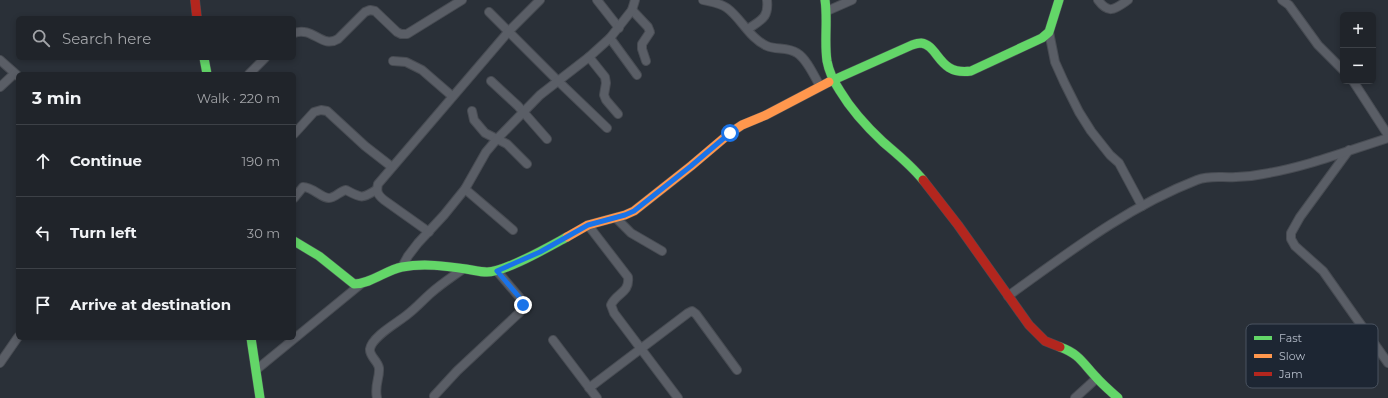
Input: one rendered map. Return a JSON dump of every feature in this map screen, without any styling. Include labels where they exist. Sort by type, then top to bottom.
[{"type":"street","points":[[195,0],[197,16]]},
{"type":"street","points":[[296,33],[304,31],[328,43],[333,42],[338,39],[365,12],[373,10],[397,32],[407,34],[462,0]]},
{"type":"street","points":[[296,194],[303,187],[308,187],[327,198],[331,198],[341,191],[346,190],[362,197],[376,190],[378,184],[452,96],[509,31],[540,0]]},
{"type":"street","points":[[597,0],[619,28]]},
{"type":"street","points":[[402,267],[408,256],[465,189],[486,152],[523,112],[610,38],[632,10],[635,0]]},
{"type":"street","points":[[703,0],[720,2],[766,46],[797,53],[803,59],[820,86]]},
{"type":"street","points":[[748,29],[766,16],[768,10],[767,0]]},
{"type":"street","points":[[825,0],[827,11],[827,58],[834,79],[844,98],[855,114],[878,138],[902,156],[916,170],[964,233],[1008,296],[1041,338],[1050,345],[1075,354],[1118,398]]},
{"type":"street","points":[[827,11],[852,0]]},
{"type":"street","points":[[1098,0],[1105,8],[1110,10],[1118,7],[1128,0]]},
{"type":"street","points":[[1282,0],[1289,5],[1318,45],[1340,67]]},
{"type":"street","points":[[1058,1],[1049,32],[1055,62],[1078,112],[1091,131],[1122,167],[1142,206]]},
{"type":"street","points":[[632,10],[648,27],[650,32],[642,44],[642,49],[646,60]]},
{"type":"street","points":[[489,12],[558,81],[608,128]]},
{"type":"street","points":[[296,337],[361,284],[387,272],[402,267],[419,265],[438,265],[487,272],[497,271],[540,252],[588,225],[616,218],[634,211],[742,124],[766,115],[834,79],[912,45],[920,43],[927,45],[944,64],[954,71],[963,73],[971,71],[1042,38],[1049,32]]},
{"type":"street","points":[[610,38],[637,75]]},
{"type":"street","points":[[589,57],[605,77],[606,83],[604,95],[606,100],[618,114]]},
{"type":"street","points":[[0,60],[16,75],[0,87]]},
{"type":"street","points":[[204,60],[207,72]]},
{"type":"street","points":[[251,72],[263,60]]},
{"type":"street","points":[[393,61],[406,62],[422,70],[452,96]]},
{"type":"street","points":[[491,81],[523,112],[547,139]]},
{"type":"street","points":[[1008,296],[1093,234],[1142,206],[1191,183],[1211,176],[1235,177],[1262,175],[1300,166],[1388,137],[1355,84]]},
{"type":"street","points":[[296,132],[314,112],[321,110],[327,111],[392,167]]},
{"type":"street","points":[[472,111],[474,120],[485,133],[507,144],[527,164]]},
{"type":"street","points":[[1349,150],[1300,217],[1291,233],[1291,239],[1295,246],[1323,271],[1361,324]]},
{"type":"street","points":[[465,189],[513,230]]},
{"type":"street","points":[[376,190],[384,200],[428,232]]},
{"type":"street","points":[[616,218],[632,233],[662,251]]},
{"type":"street","points":[[588,225],[628,277],[629,284],[611,305],[614,313],[678,398]]},
{"type":"street","points":[[296,242],[319,256],[354,284],[361,284]]},
{"type":"street","points":[[377,398],[375,390],[379,370],[378,364],[371,355],[370,349],[374,342],[380,335],[409,314],[432,292],[463,269]]},
{"type":"street","points":[[434,396],[457,371],[523,308],[520,298],[497,271]]},
{"type":"street","points":[[589,388],[640,348],[692,311],[696,314],[737,370]]},
{"type":"street","points":[[0,363],[16,340]]},
{"type":"street","points":[[251,340],[260,398]]},
{"type":"street","points":[[256,370],[293,340]]},
{"type":"street","points":[[553,340],[597,398]]},
{"type":"street","points":[[1378,348],[1388,362]]},
{"type":"street","points":[[1075,398],[1097,378]]},
{"type":"traffic: fast","points":[[825,0],[827,61],[830,73],[850,105],[866,125],[923,180]]},
{"type":"traffic: fast","points":[[829,82],[912,45],[920,43],[927,45],[932,49],[940,60],[952,69],[971,71],[1042,38],[1049,32],[1059,0]]},
{"type":"traffic: fast","points":[[204,60],[207,72]]},
{"type":"traffic: fast","points":[[296,242],[319,256],[354,284],[366,282],[402,267],[418,265],[434,265],[484,272],[495,271],[528,258],[567,237]]},
{"type":"traffic: fast","points":[[251,340],[260,398]]},
{"type":"traffic: fast","points":[[1060,347],[1076,356],[1100,382],[1118,398]]},
{"type":"traffic: slow","points":[[567,237],[588,225],[625,215],[634,211],[730,133],[742,125],[766,115],[829,82]]},
{"type":"traffic: jam","points":[[195,0],[197,16]]},
{"type":"traffic: jam","points":[[923,180],[958,225],[1029,325],[1045,341],[1060,347]]},
{"type":"route","points":[[523,305],[520,298],[497,271],[540,252],[588,225],[625,215],[634,211],[730,133]]}]
